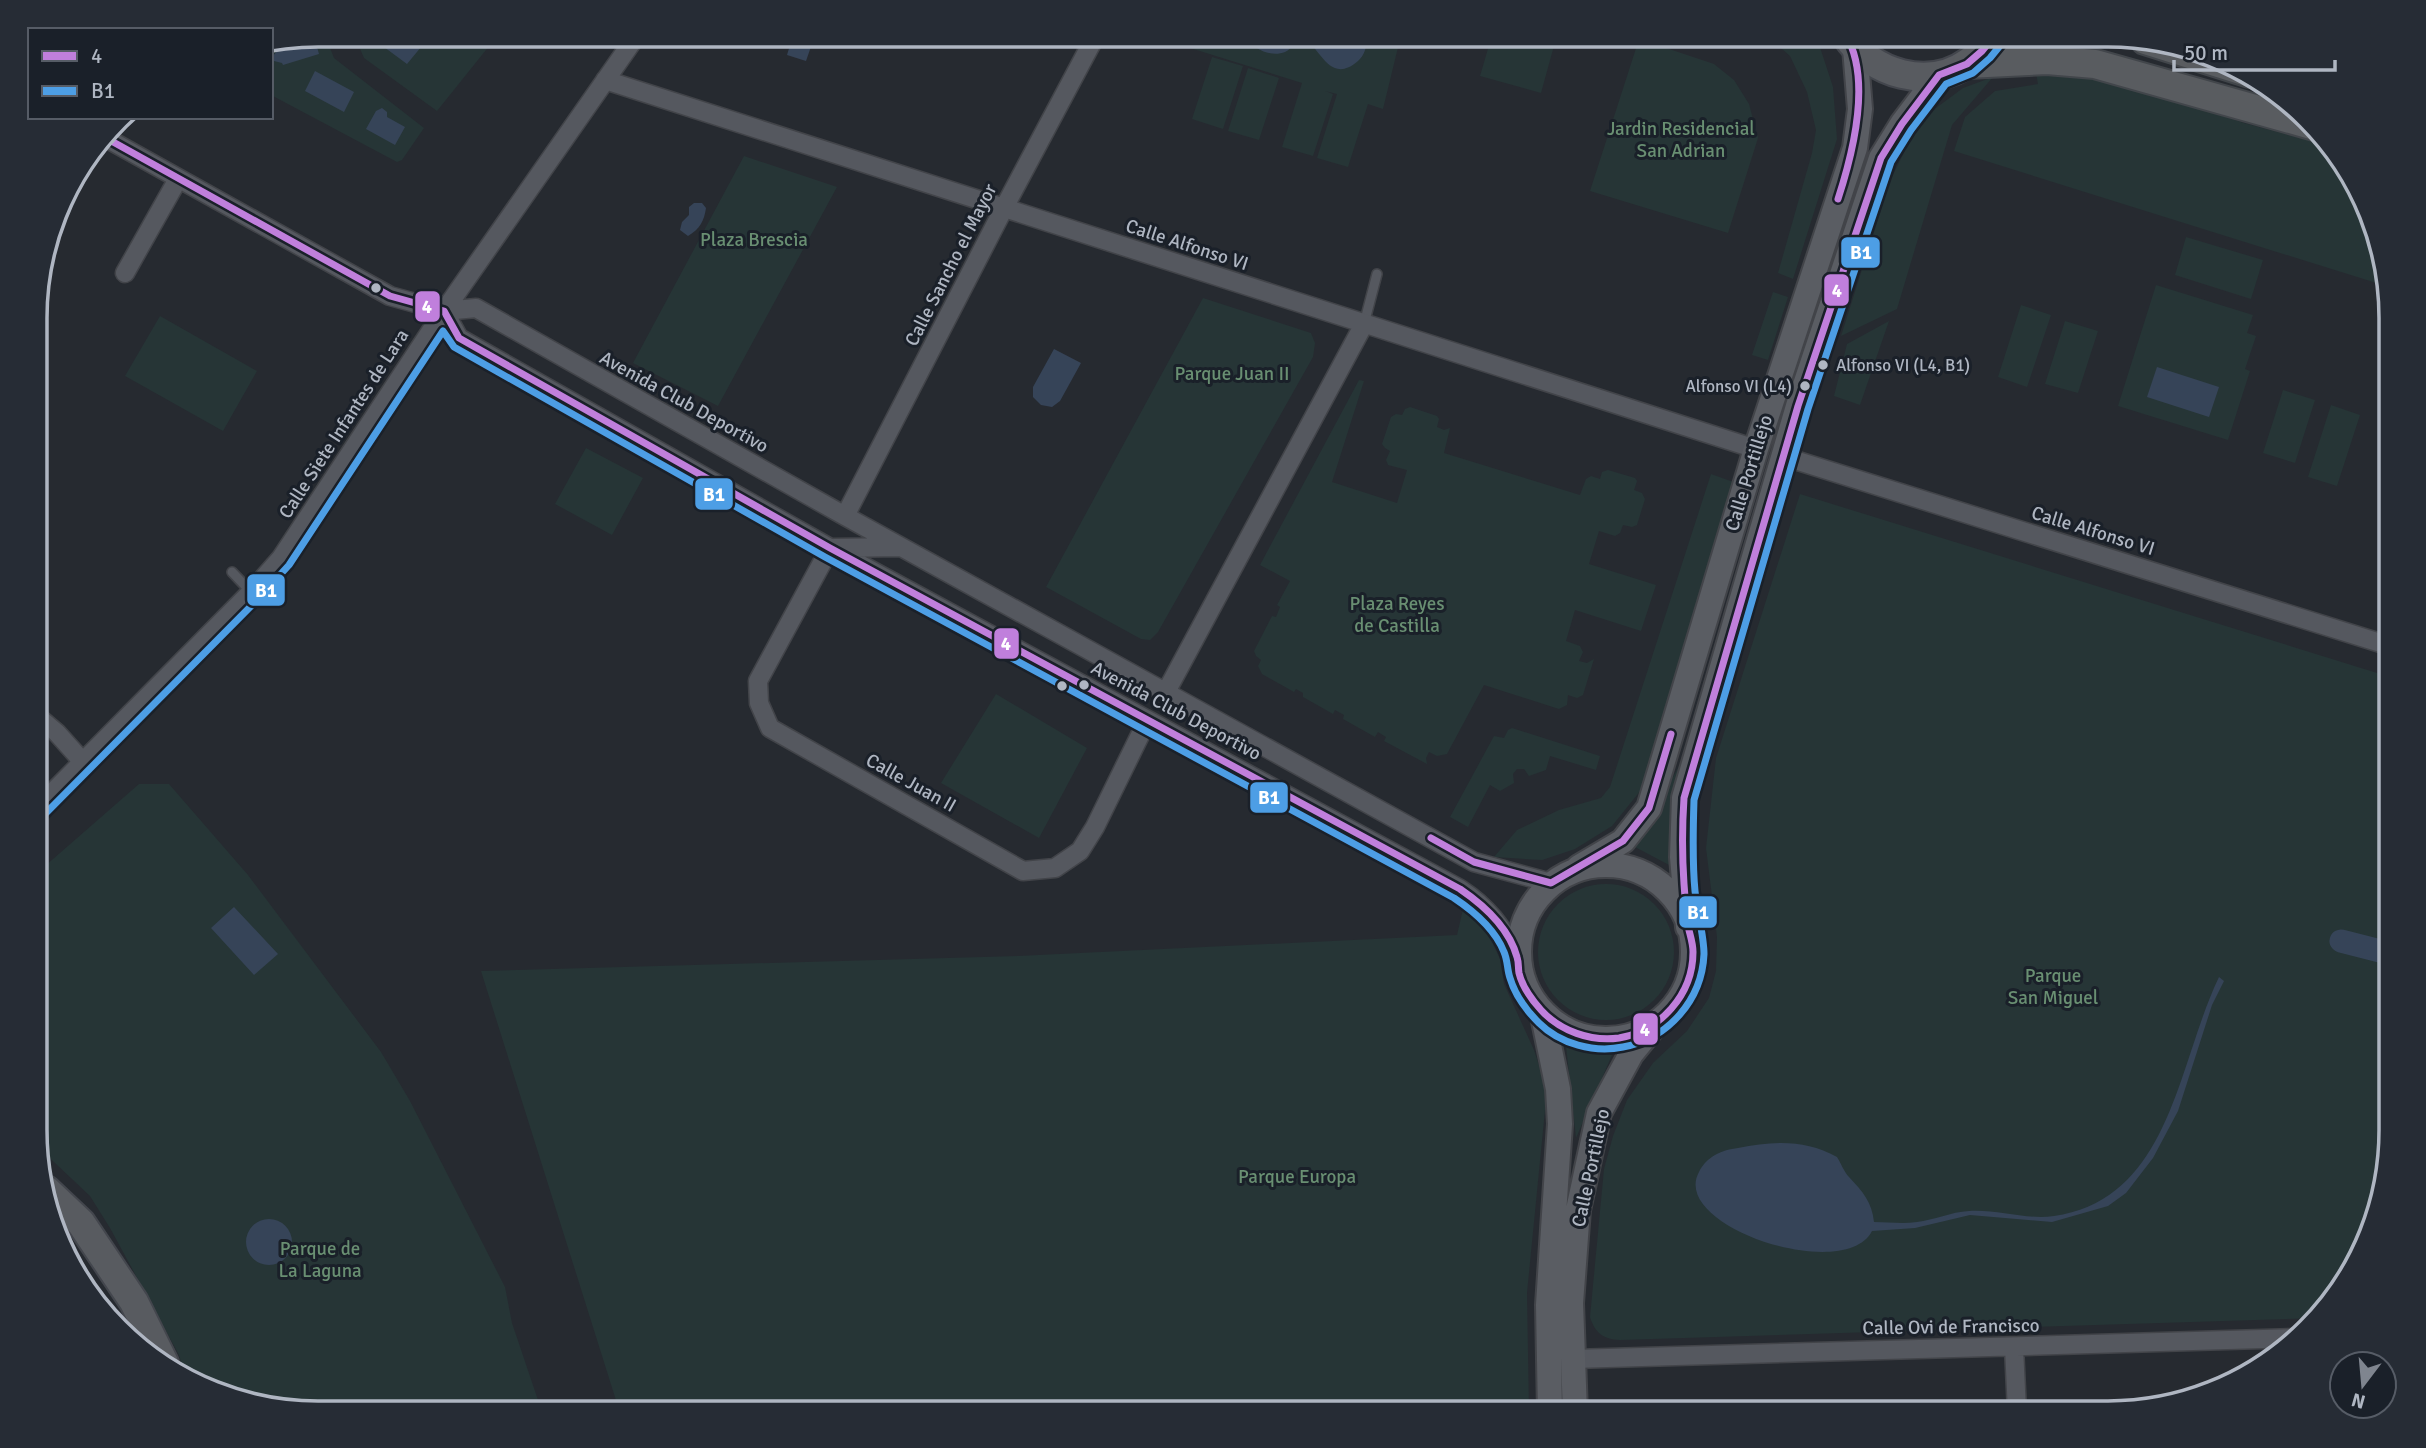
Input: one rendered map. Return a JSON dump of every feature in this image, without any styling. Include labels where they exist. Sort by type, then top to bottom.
[{"type":"highway","points":[[1982,50],[2095,64],[2293,121]]},
{"type":"main road","name":"Calle Portillejo","points":[[1579,867],[1623,841],[1649,808],[1756,449],[1855,148],[1860,109],[1851,47]]},
{"type":"main road","points":[[1855,47],[1872,63],[1893,73],[1916,76],[1939,75],[1982,50]]},
{"type":"main road","name":"Calle Portillejo","points":[[1688,927],[1682,858],[1684,798],[1782,456],[1881,158],[1902,124],[1939,75]]},
{"type":"main road","points":[[1609,865],[1642,872],[1674,897],[1688,927],[1693,954],[1690,976],[1684,992],[1656,1024],[1629,1035],[1600,1039],[1567,1030],[1542,1011],[1526,989],[1520,975],[1518,957],[1522,928],[1535,901],[1550,883],[1579,867],[1609,865]]},
{"type":"main road","name":"Calle Portillejo","points":[[1542,1011],[1558,1088],[1560,1125],[1548,1305],[1550,1401]]},
{"type":"main road","name":"Calle Portillejo","points":[[1575,1401],[1571,1303],[1578,1210],[1599,1113],[1631,1055],[1656,1024]]},
{"type":"main road","points":[[56,1200],[81,1223],[134,1303],[156,1347]]},
{"type":"street","name":"Calle Siete Infantes de Lara","points":[[47,798],[188,657],[281,558],[444,311],[628,47]]},
{"type":"street","name":"Calle Sancho el Mayor","points":[[845,516],[1090,47]]},
{"type":"street","name":"Calle Alfonso VI","points":[[605,80],[1756,449]]},
{"type":"street","name":"Avenida Club Deportivo","points":[[112,141],[390,296],[444,311],[476,308],[900,547],[1474,862],[1550,883]]},
{"type":"street","points":[[125,273],[178,178]]},
{"type":"street","name":"Avenida Club Deportivo","points":[[444,311],[459,338],[830,548],[1470,895],[1486,907],[1503,929],[1518,957]]},
{"type":"street","points":[[1166,692],[1364,324]]},
{"type":"street","name":"Calle Alfonso VI","points":[[1782,456],[2379,643]]},
{"type":"street","name":"Avenida Club Deportivo","points":[[830,548],[900,547]]},
{"type":"street","name":"Calle Juan II","points":[[830,548],[758,681],[759,703],[770,728],[1023,871],[1055,868],[1080,851],[1147,721]]},
{"type":"street","points":[[47,726],[83,762]]},
{"type":"street","name":"Calle Ovi de Francisco","points":[[1573,1359],[2281,1339]]},
{"type":"street","points":[[2014,1347],[2016,1401]]},
{"type":"lane","points":[[1364,324],[1377,274]]},
{"type":"lane","points":[[232,572],[251,592]]},
{"type":"green space","points":[[330,47],[334,58],[424,128],[402,160],[397,162],[273,96],[273,51]]},
{"type":"green space","points":[[359,47],[488,47],[437,111],[364,58]]},
{"type":"green space","points":[[1187,47],[1398,47],[1383,109],[1368,104],[1348,167],[1317,158],[1337,94],[1325,91],[1333,94],[1313,156],[1282,147],[1302,83]]},
{"type":"green space","points":[[1488,47],[1554,47],[1541,93],[1480,76]]},
{"type":"green space","name":"Jardin Residencial San Adrian","points":[[1636,47],[1663,47],[1714,64],[1734,80],[1749,104],[1758,138],[1728,233],[1590,191]]},
{"type":"green space","points":[[1780,47],[1820,47],[1833,87],[1837,139],[1793,279],[1778,273],[1816,130],[1807,92],[1790,56]]},
{"type":"green space","points":[[1212,57],[1243,66],[1223,129],[1192,119]]},
{"type":"green space","points":[[1248,68],[1279,78],[1259,140],[1228,131]]},
{"type":"green space","points":[[2035,68],[2092,73],[2244,123],[2314,142],[2351,198],[2370,248],[2376,283],[1954,151],[1965,117],[1995,91],[2038,84]]},
{"type":"green space","points":[[1993,77],[1952,125],[1897,309],[1841,336],[1890,181],[1911,138],[1936,108],[1963,88]]},
{"type":"green space","name":"Plaza Brescia","points":[[744,156],[837,187],[718,406],[633,363]]},
{"type":"green space","points":[[2186,237],[2263,260],[2251,299],[2175,275]]},
{"type":"green space","points":[[2156,285],[2253,315],[2247,333],[2256,336],[2245,369],[2250,371],[2228,440],[2118,406]]},
{"type":"green space","points":[[1773,292],[1788,297],[1768,360],[1752,355]]},
{"type":"green space","name":"Parque Juan II","points":[[1203,298],[1311,333],[1315,343],[1313,357],[1158,632],[1150,640],[1141,639],[1046,587]]},
{"type":"green space","points":[[2021,305],[2051,315],[2027,387],[1998,377]]},
{"type":"green space","points":[[160,316],[257,371],[223,431],[125,376]]},
{"type":"green space","points":[[1889,321],[1860,405],[1834,396],[1847,344]]},
{"type":"green space","points":[[2065,321],[2098,331],[2078,393],[2045,384]]},
{"type":"green space","name":"Plaza Reyes de Castilla","points":[[1359,380],[1364,381],[1332,482],[1397,503],[1407,470],[1388,465],[1386,460],[1390,451],[1382,444],[1391,417],[1402,415],[1405,409],[1410,407],[1437,416],[1437,427],[1444,430],[1450,428],[1444,453],[1580,495],[1586,479],[1591,476],[1600,479],[1602,472],[1608,470],[1635,478],[1637,481],[1634,490],[1642,493],[1645,499],[1637,525],[1623,525],[1620,533],[1615,536],[1599,531],[1589,564],[1656,585],[1641,631],[1575,610],[1566,641],[1580,646],[1583,652],[1579,661],[1587,663],[1594,659],[1583,695],[1577,698],[1568,695],[1567,705],[1559,709],[1484,685],[1447,754],[1437,756],[1429,752],[1427,764],[1384,741],[1386,737],[1378,732],[1375,737],[1343,719],[1344,715],[1335,710],[1333,714],[1303,697],[1303,693],[1296,689],[1294,692],[1262,674],[1258,666],[1261,660],[1254,651],[1272,616],[1276,617],[1280,607],[1277,605],[1290,581],[1260,565]]},
{"type":"green space","points":[[2283,390],[2315,400],[2295,463],[2263,453]]},
{"type":"green space","points":[[2331,405],[2360,415],[2337,486],[2308,477]]},
{"type":"green space","points":[[586,448],[643,478],[612,535],[555,504]]},
{"type":"green space","points":[[1711,474],[1739,484],[1641,790],[1612,826],[1575,849],[1542,860],[1494,857],[1517,830],[1559,810],[1601,798],[1610,787]]},
{"type":"green space","name":"Parque San Miguel","points":[[1800,494],[2379,674],[2378,1148],[2374,1183],[2358,1234],[2333,1280],[2312,1309],[2302,1318],[1620,1340],[1600,1334],[1590,1317],[1604,1169],[1613,1136],[1627,1100],[1653,1063],[1687,1031],[1709,998],[1716,971],[1717,937],[1706,848],[1716,758]]},
{"type":"green space","points":[[996,694],[1087,748],[1039,838],[941,783]]},
{"type":"green space","points":[[1512,728],[1600,756],[1596,770],[1550,756],[1546,770],[1529,776],[1524,769],[1517,769],[1513,774],[1514,783],[1500,791],[1490,785],[1468,827],[1450,817],[1494,736],[1504,738]]},
{"type":"green space","points":[[1680,764],[1671,866],[1635,847]]},
{"type":"green space","name":"Parque de La Laguna","points":[[139,784],[169,784],[248,875],[381,1052],[410,1101],[505,1287],[512,1323],[538,1400],[300,1400],[248,1392],[214,1380],[181,1363],[110,1228],[90,1196],[49,1157],[47,864]]},
{"type":"green space","points":[[1606,884],[1632,889],[1654,904],[1669,926],[1674,952],[1669,978],[1654,1000],[1632,1015],[1606,1020],[1580,1015],[1558,1000],[1543,978],[1538,952],[1543,926],[1558,904],[1580,889]]},
{"type":"green space","name":"Parque Europa","points":[[1463,909],[1482,925],[1500,959],[1504,984],[1534,1050],[1547,1090],[1527,1293],[1529,1401],[616,1401],[481,971],[1018,956],[1457,935]]},
{"type":"green space","points":[[1566,1046],[1612,1055],[1576,1138]]},
{"type":"water","points":[[317,47],[319,54],[283,65],[274,61],[273,56],[277,51]]},
{"type":"water","points":[[384,47],[421,47],[407,64]]},
{"type":"water","points":[[789,47],[811,47],[806,61],[787,55]]},
{"type":"water","points":[[1255,47],[1291,47],[1279,54]]},
{"type":"water","points":[[1313,47],[1365,47],[1361,58],[1348,68],[1332,67]]},
{"type":"water","points":[[315,71],[354,92],[344,112],[305,91]]},
{"type":"water","points":[[382,108],[387,112],[387,117],[405,127],[395,145],[366,129],[376,111]]},
{"type":"water","points":[[694,203],[702,203],[706,208],[701,224],[688,236],[680,230],[682,222],[689,215],[689,207]]},
{"type":"water","points":[[1054,349],[1081,363],[1060,401],[1052,407],[1041,405],[1033,397],[1033,387]]},
{"type":"water","points":[[2157,367],[2219,387],[2209,417],[2147,397]]},
{"type":"water","points":[[234,907],[278,954],[254,975],[211,928]]},
{"type":"water","points":[[2219,977],[2224,981],[2212,1005],[2178,1111],[2153,1158],[2126,1193],[2108,1206],[2052,1222],[1970,1215],[1915,1228],[1872,1231],[1856,1246],[1829,1252],[1797,1250],[1764,1242],[1733,1228],[1710,1211],[1697,1192],[1699,1172],[1706,1162],[1716,1155],[1726,1150],[1789,1143],[1813,1147],[1837,1157],[1847,1175],[1866,1198],[1874,1222],[1917,1222],[1969,1211],[2043,1217],[2093,1204],[2123,1184],[2147,1156],[2165,1123]]},
{"type":"water","points":[[269,1219],[278,1220],[285,1226],[291,1233],[291,1251],[285,1258],[278,1264],[269,1265],[260,1264],[253,1258],[247,1251],[246,1242],[247,1233],[253,1226],[260,1220]]},
{"type":"waterway","points":[[2341,941],[2379,951]]},
{"type":"transit line","name":"4","points":[[1838,199],[1854,139],[1859,95],[1858,73],[1851,47]]},
{"type":"transit line","name":"4","points":[[112,141],[390,296],[444,311],[459,338],[830,548],[1460,889],[1487,910],[1502,927],[1518,959],[1522,983],[1541,1010],[1567,1029],[1608,1039],[1634,1034],[1660,1019],[1680,996],[1692,968],[1693,952],[1683,873],[1684,798],[1798,406],[1881,158],[1902,124],[1939,75],[1967,64],[1985,47]]},
{"type":"transit line","name":"B1","points":[[47,812],[289,565],[443,331],[454,347],[825,557],[1454,898],[1490,928],[1505,955],[1518,997],[1539,1023],[1557,1036],[1589,1048],[1612,1049],[1639,1043],[1654,1036],[1680,1015],[1697,987],[1702,971],[1704,947],[1693,868],[1694,800],[1808,409],[1891,162],[1946,84],[1973,73],[1999,47]]},
{"type":"transit line","name":"4","points":[[1431,838],[1474,862],[1551,883],[1623,841],[1649,808],[1671,734]]},
{"type":"place","name":"Alfonso VI (L4, B1)","points":[[1823,365]]},
{"type":"place","name":"Alfonso VI (L4)","points":[[1805,386]]}]
